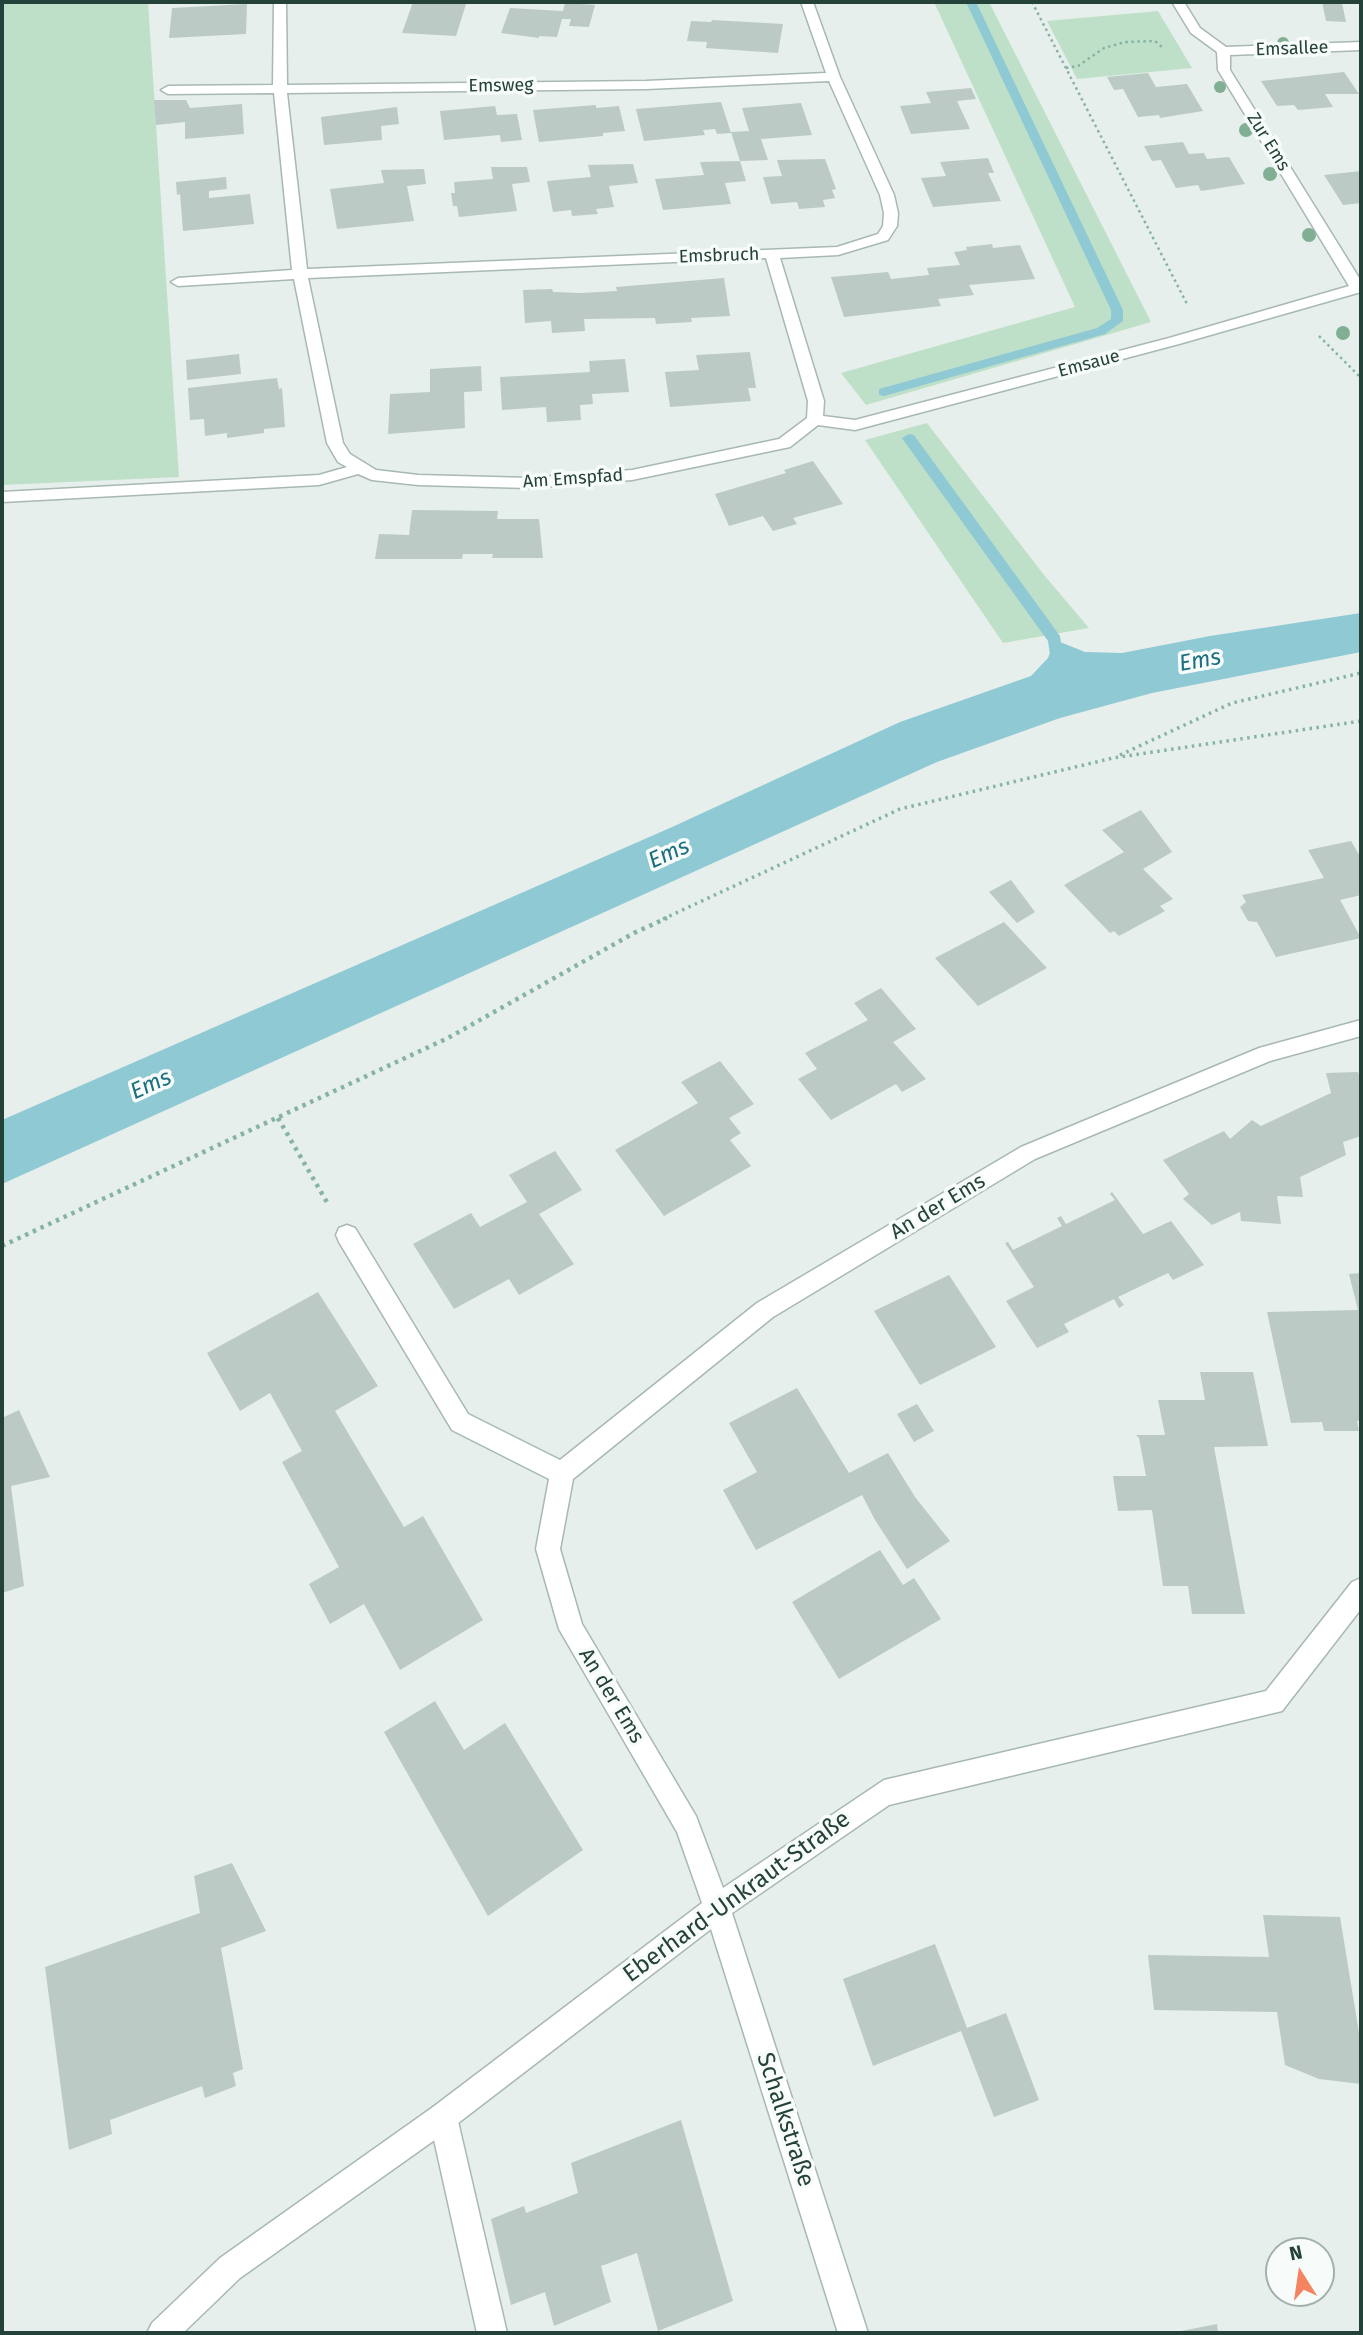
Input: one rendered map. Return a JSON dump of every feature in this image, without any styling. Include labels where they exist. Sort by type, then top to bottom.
[{"type":"street","points":[[280,2],[280,88],[300,274],[335,443],[344,458],[357,468]]},
{"type":"street","name":"Emsbruch","points":[[178,282],[300,274],[772,254],[850,248],[883,237],[890,226],[891,213],[887,195],[834,77],[807,2]]},
{"type":"street","points":[[1178,2],[1195,30],[1223,51]]},
{"type":"street","name":"Emsallee","points":[[1223,51],[1361,46]]},
{"type":"street","name":"Zur Ems","points":[[1223,51],[1224,70],[1359,288]]},
{"type":"street","name":"Emsweg","points":[[168,90],[646,85],[834,77]]},
{"type":"street","points":[[772,254],[816,401],[815,420]]},
{"type":"street","name":"Emsaue","points":[[815,420],[855,425],[1291,309],[1359,288]]},
{"type":"street","name":"Am Emspfad","points":[[357,468],[384,477],[474,482],[529,483],[632,475],[784,443],[815,420]]},
{"type":"street","points":[[2,497],[319,480],[357,468]]},
{"type":"street","name":"An der Ems","points":[[717,1908],[687,1825],[571,1629],[548,1549],[562,1473],[765,1310],[1028,1153],[1266,1054],[1361,1028]]},
{"type":"street","points":[[347,1235],[460,1422],[562,1473]]},
{"type":"street","name":"Eberhard-Unkraut-Straße","points":[[162,2333],[230,2268],[443,2117],[717,1908],[884,1793],[1273,1702],[1361,1590]]},
{"type":"street","name":"Schalkstraße","points":[[717,1908],[853,2333]]},
{"type":"street","points":[[443,2117],[492,2333]]},
{"type":"path","points":[[1032,2],[1202,333]]},
{"type":"path","points":[[1066,68],[1078,66],[1104,48],[1125,42],[1155,41],[1170,55],[1223,51]]},
{"type":"path","points":[[1291,309],[1361,378]]},
{"type":"path","points":[[1113,758],[1232,704],[1361,674]]},
{"type":"path","points":[[2,1246],[447,1038],[634,933],[900,809],[1113,758],[1361,721]]},
{"type":"path","points":[[278,1118],[347,1235]]},
{"type":"green space","points":[[2,2],[148,2],[179,477],[2,485]]},
{"type":"green space","points":[[934,2],[989,2],[1151,322],[866,405],[841,373],[1075,307]]},
{"type":"green space","points":[[1158,11],[1192,68],[1077,79],[1047,21]]},
{"type":"green space","points":[[927,423],[1044,575],[1089,628],[1003,643],[865,440]]},
{"type":"water","name":"Ems","points":[[1361,613],[1361,652],[1152,693],[1060,718],[937,762],[2,1184],[2,1120],[670,828],[900,722],[1031,676],[1048,658],[1055,640],[1085,652],[1122,653],[1210,636]]},
{"type":"building","points":[[413,2],[466,4],[456,36],[402,33]]},
{"type":"building","points":[[1322,2],[1342,3],[1346,22],[1326,21]]},
{"type":"building","points":[[565,3],[595,5],[589,27],[569,26],[571,19],[562,19],[557,37],[539,38],[501,33],[510,8],[563,11]]},
{"type":"building","points":[[247,4],[246,34],[169,38],[172,8]]},
{"type":"building","points":[[691,21],[783,24],[778,53],[706,48],[707,42],[687,41]]},
{"type":"building","points":[[1344,72],[1359,94],[1325,94],[1333,107],[1298,110],[1294,105],[1277,106],[1261,81]]},
{"type":"building","points":[[1148,73],[1156,87],[1187,84],[1203,111],[1160,118],[1159,115],[1138,117],[1123,89],[1114,90],[1107,77]]},
{"type":"building","points":[[971,88],[976,99],[957,101],[970,129],[911,134],[900,106],[931,103],[926,92]]},
{"type":"building","points":[[154,100],[186,100],[190,108],[242,104],[244,134],[185,139],[185,122],[156,125]]},
{"type":"building","points":[[721,102],[731,133],[717,134],[715,129],[703,130],[705,135],[644,141],[636,109]]},
{"type":"building","points":[[801,103],[812,135],[761,139],[768,160],[740,161],[731,132],[749,131],[742,108]]},
{"type":"building","points":[[596,105],[596,108],[619,106],[625,131],[603,133],[603,136],[539,142],[533,110]]},
{"type":"building","points":[[495,106],[497,115],[517,114],[522,140],[501,142],[500,135],[444,140],[440,111]]},
{"type":"building","points":[[397,107],[399,124],[381,126],[382,140],[324,145],[321,117]]},
{"type":"building","points":[[1183,142],[1189,154],[1204,153],[1207,159],[1229,157],[1245,184],[1201,191],[1198,185],[1176,188],[1161,160],[1152,161],[1144,146]]},
{"type":"building","points":[[988,158],[994,173],[988,173],[1001,201],[933,207],[921,178],[946,176],[940,162]]},
{"type":"building","points":[[825,159],[836,189],[832,190],[835,198],[823,200],[825,207],[799,209],[797,202],[771,204],[763,177],[782,176],[777,160]]},
{"type":"building","points":[[740,161],[746,181],[725,183],[731,204],[663,210],[655,179],[704,175],[700,162]]},
{"type":"building","points":[[633,164],[638,183],[609,186],[614,207],[596,209],[598,214],[572,216],[571,210],[553,212],[547,181],[591,177],[588,165]]},
{"type":"building","points":[[491,167],[527,167],[530,182],[512,184],[517,211],[459,217],[457,206],[453,206],[451,193],[455,193],[454,182],[493,179]]},
{"type":"building","points":[[424,169],[426,184],[407,186],[414,221],[337,229],[330,189],[384,183],[381,170]]},
{"type":"building","points":[[1361,171],[1361,203],[1343,205],[1324,175]]},
{"type":"building","points":[[226,177],[227,189],[209,191],[209,198],[250,194],[254,224],[183,231],[180,194],[177,195],[176,182]]},
{"type":"building","points":[[992,244],[993,248],[1020,245],[1035,279],[969,285],[974,295],[938,299],[941,306],[844,317],[831,277],[888,272],[891,279],[929,275],[927,268],[960,265],[954,252],[967,250],[966,247]]},
{"type":"building","points":[[724,278],[730,316],[691,318],[692,322],[656,324],[655,318],[584,319],[585,331],[552,333],[551,321],[525,323],[523,290],[552,289],[553,292],[581,293],[617,291],[616,287]]},
{"type":"building","points":[[750,352],[756,388],[748,388],[751,401],[670,407],[665,372],[699,370],[696,355]]},
{"type":"building","points":[[239,354],[241,374],[187,380],[186,360]]},
{"type":"building","points":[[625,359],[629,392],[592,394],[593,404],[580,405],[581,420],[547,422],[546,407],[502,410],[500,377],[590,372],[589,361]]},
{"type":"building","points":[[481,366],[482,391],[464,392],[465,428],[388,434],[390,394],[430,392],[430,369]]},
{"type":"building","points":[[277,378],[279,389],[282,388],[285,427],[227,438],[227,433],[205,436],[204,419],[190,420],[188,388]]},
{"type":"building","points":[[813,461],[843,504],[793,518],[797,524],[773,531],[763,516],[729,526],[715,494],[786,473],[784,470]]},
{"type":"building","points":[[412,510],[498,511],[497,519],[539,519],[543,558],[492,558],[493,554],[463,554],[462,559],[375,559],[379,534],[409,535]]},
{"type":"building","points":[[1141,810],[1172,852],[1143,869],[1173,899],[1160,906],[1165,911],[1119,936],[1114,931],[1110,933],[1064,885],[1124,852],[1102,830]]},
{"type":"building","points":[[1351,841],[1361,858],[1361,895],[1340,900],[1361,938],[1276,957],[1257,922],[1248,921],[1240,907],[1246,902],[1242,895],[1324,878],[1308,850]]},
{"type":"building","points":[[1011,880],[1035,912],[1017,923],[989,892]]},
{"type":"building","points":[[1004,922],[1047,968],[978,1006],[935,958]]},
{"type":"building","points":[[881,988],[916,1029],[893,1042],[926,1079],[902,1092],[896,1084],[831,1120],[798,1079],[817,1069],[805,1053],[868,1020],[854,1003]]},
{"type":"building","points":[[720,1061],[754,1104],[729,1118],[741,1133],[730,1140],[751,1166],[664,1216],[615,1150],[698,1103],[681,1082]]},
{"type":"building","points":[[1358,1072],[1361,1083],[1361,1136],[1343,1142],[1346,1155],[1300,1177],[1303,1197],[1277,1196],[1281,1224],[1241,1221],[1240,1212],[1212,1225],[1183,1199],[1189,1194],[1163,1160],[1224,1131],[1230,1139],[1252,1120],[1261,1126],[1331,1093],[1326,1073]]},
{"type":"building","points":[[555,1151],[582,1190],[539,1214],[574,1264],[519,1295],[509,1279],[454,1309],[413,1244],[471,1213],[480,1227],[527,1202],[509,1175]]},
{"type":"building","points":[[1112,1192],[1143,1234],[1171,1221],[1204,1265],[1173,1280],[1168,1273],[1118,1297],[1124,1305],[1119,1308],[1114,1299],[1064,1324],[1069,1332],[1037,1348],[1006,1301],[1034,1287],[1005,1243],[1008,1242],[1013,1250],[1062,1226],[1057,1218],[1061,1216],[1066,1224],[1115,1200],[1110,1194]]},
{"type":"building","points":[[1361,1273],[1361,1421],[1357,1421],[1359,1431],[1324,1431],[1322,1422],[1291,1423],[1267,1312],[1358,1310],[1349,1274]]},
{"type":"building","points":[[949,1275],[996,1347],[920,1385],[874,1311]]},
{"type":"building","points":[[318,1292],[378,1386],[335,1411],[404,1527],[423,1516],[483,1620],[400,1670],[364,1604],[330,1624],[309,1584],[339,1567],[282,1462],[302,1451],[270,1393],[240,1411],[207,1353]]},
{"type":"building","points":[[1200,1372],[1253,1372],[1268,1446],[1214,1447],[1245,1614],[1192,1614],[1188,1586],[1163,1586],[1152,1510],[1118,1511],[1113,1476],[1146,1476],[1139,1438],[1136,1435],[1165,1435],[1158,1400],[1205,1400]]},
{"type":"building","points":[[797,1388],[849,1473],[888,1453],[915,1497],[950,1541],[907,1569],[862,1495],[756,1550],[723,1490],[757,1472],[729,1423]]},
{"type":"building","points":[[917,1404],[934,1431],[914,1442],[897,1414]]},
{"type":"building","points":[[19,1410],[50,1477],[11,1486],[24,1586],[2,1593],[2,1418]]},
{"type":"building","points":[[880,1550],[903,1585],[914,1578],[941,1619],[839,1679],[792,1602]]},
{"type":"building","points":[[435,1701],[464,1750],[505,1723],[583,1850],[488,1916],[384,1732]]},
{"type":"building","points":[[232,1863],[266,1931],[221,1948],[243,2069],[233,2073],[236,2086],[205,2098],[202,2086],[110,2120],[112,2134],[69,2150],[45,1967],[200,1913],[194,1876]]},
{"type":"building","points":[[1263,1915],[1340,1917],[1361,2045],[1361,2084],[1319,2079],[1285,2065],[1277,2012],[1154,2010],[1148,1955],[1269,1957]]},
{"type":"building","points":[[935,1944],[967,2028],[1006,2013],[1039,2100],[994,2117],[961,2031],[873,2066],[843,1979]]},
{"type":"building","points":[[681,2120],[733,2301],[658,2331],[637,2253],[601,2266],[611,2302],[554,2326],[545,2292],[511,2305],[491,2219],[524,2206],[526,2213],[578,2193],[571,2163]]},
{"type":"building","points":[[1217,2324],[1218,2333],[1176,2333],[1176,2332]]},
{"type":"waterway","points":[[884,392],[1101,331],[1117,321],[1117,310],[971,2]]},
{"type":"waterway","points":[[909,438],[1055,640],[1057,664]]}]
